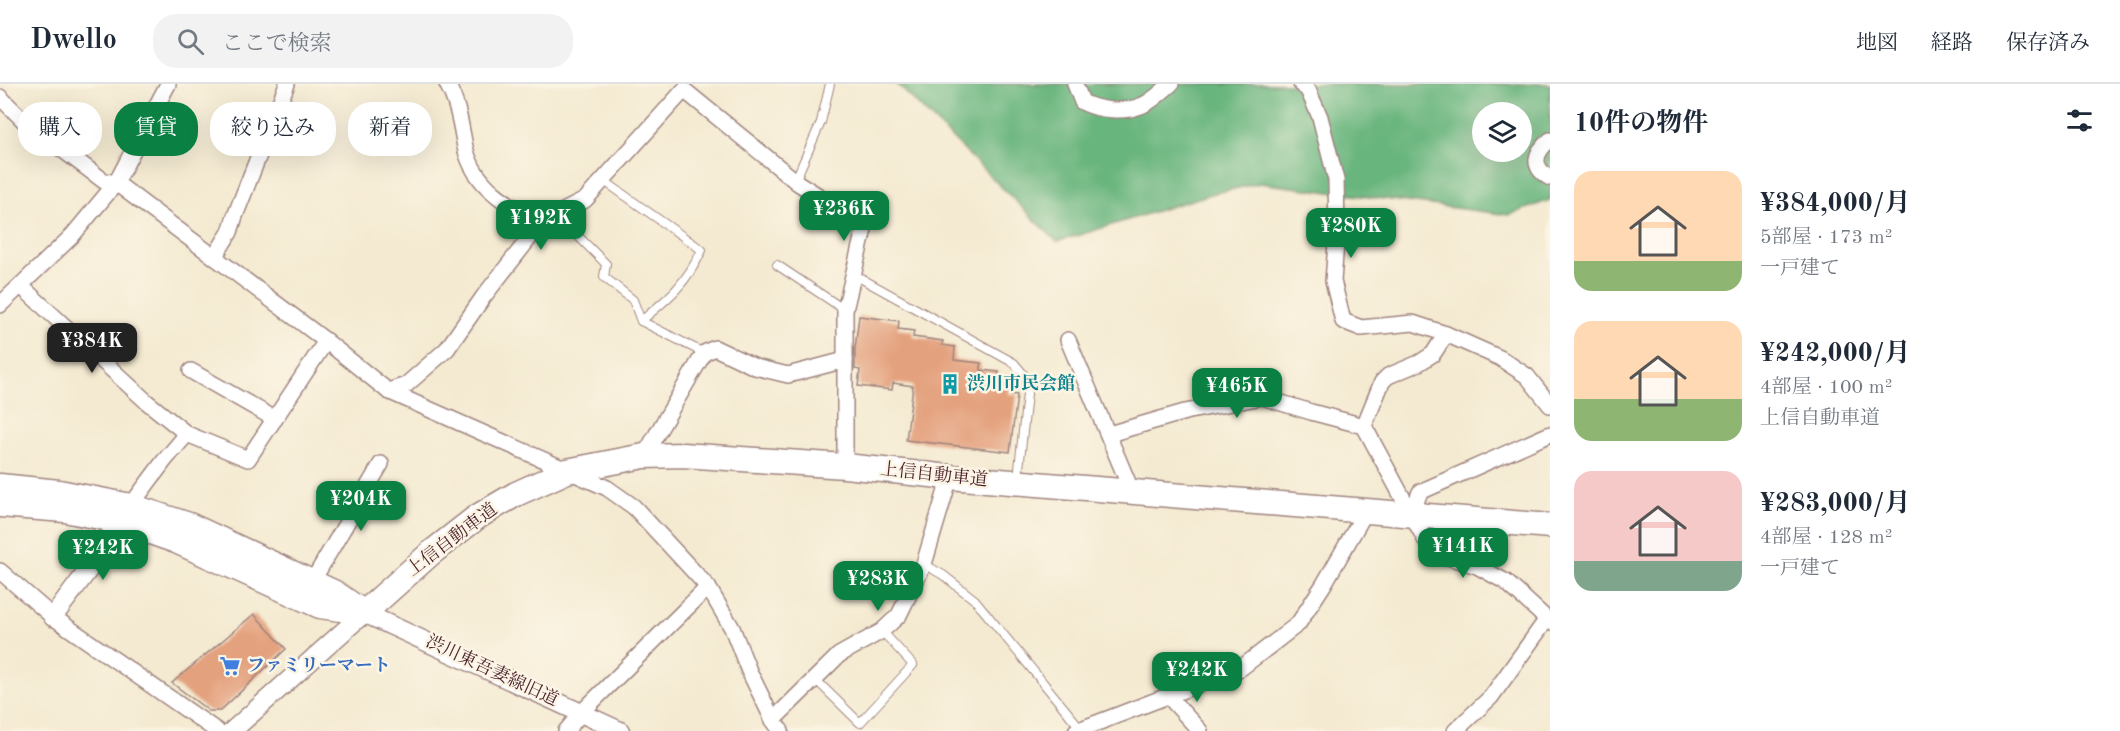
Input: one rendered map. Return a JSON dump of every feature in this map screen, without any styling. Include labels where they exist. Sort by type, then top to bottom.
[{"type":"highway","name":"上信自動車道","points":[[364,613],[431,553],[477,517],[516,494],[567,471],[644,456],[683,455],[845,466],[1017,483],[1550,526]]},
{"type":"highway","points":[[0,486],[59,492],[125,513],[189,525],[335,593],[364,613]]},
{"type":"highway","points":[[0,505],[125,513],[176,541],[320,606],[364,613]]},
{"type":"street","points":[[0,305],[72,236],[116,183],[168,84]]},
{"type":"street","points":[[215,256],[230,232],[287,84]]},
{"type":"street","points":[[447,84],[458,112],[466,151],[474,171],[486,187],[511,207],[542,222]]},
{"type":"street","points":[[1075,84],[1082,102],[1097,109],[1113,110],[1142,105],[1171,84]]},
{"type":"street","points":[[1301,84],[1308,90],[1320,117],[1336,180],[1337,231],[1333,280],[1343,321],[1361,328],[1413,323],[1446,334],[1500,358],[1527,376],[1550,405]]},
{"type":"street","points":[[388,391],[406,385],[447,349],[484,296],[542,222],[585,200],[684,90],[795,181],[865,225],[845,310],[845,466]]},
{"type":"street","points":[[0,97],[23,120],[104,181],[116,183],[215,256],[388,391],[607,488],[634,507],[708,587],[732,628],[749,671],[777,725],[815,679],[839,655],[882,631],[899,615],[924,564],[950,477]]},
{"type":"street","points":[[1550,140],[1541,148],[1537,157],[1538,167],[1542,174],[1550,178]]},
{"type":"street","points":[[21,286],[147,402],[187,434],[248,459],[326,341]]},
{"type":"street","points":[[1364,426],[1382,382],[1388,376],[1419,363],[1433,354],[1446,334]]},
{"type":"street","points":[[1068,340],[1132,492]]},
{"type":"street","points":[[644,456],[704,353],[715,348],[755,367],[788,375],[845,360]]},
{"type":"street","points":[[191,371],[275,419]]},
{"type":"street","points":[[1109,434],[1185,412],[1262,397],[1364,426],[1426,541],[1438,554],[1477,566],[1506,582],[1549,620],[1491,697],[1455,731]]},
{"type":"street","points":[[53,616],[92,565],[125,513],[187,434]]},
{"type":"street","points":[[1412,515],[1420,492],[1550,434]]},
{"type":"street","points":[[312,582],[381,464]]},
{"type":"street","points":[[1080,730],[1241,668],[1298,624],[1366,511]]},
{"type":"street","points":[[0,571],[53,616],[217,731]]},
{"type":"street","points":[[566,731],[582,712],[708,587]]},
{"type":"street","points":[[232,731],[364,613]]},
{"type":"street","name":"渋川東吾妻線旧道","points":[[364,613],[620,731]]},
{"type":"street","points":[[1169,697],[1200,731]]},
{"type":"lane","points":[[795,181],[821,123],[830,84]]},
{"type":"lane","points":[[603,180],[702,250],[692,272],[670,297],[640,321]]},
{"type":"lane","points":[[557,215],[606,264],[604,277],[633,300],[640,321],[704,353]]},
{"type":"lane","points":[[777,265],[845,310]]},
{"type":"lane","points":[[853,274],[1014,363],[1025,376],[1027,394],[1017,483]]},
{"type":"lane","points":[[924,564],[943,575],[975,600],[1080,730]]},
{"type":"lane","points":[[815,679],[860,723],[913,665],[882,631]]},
{"type":"green space","points":[[897,84],[1550,84],[1550,200],[1509,215],[1260,183],[1211,194],[1057,242]]},
{"type":"building","name":"渋川市民会館","points":[[859,316],[899,321],[898,329],[914,331],[913,337],[943,341],[942,345],[955,347],[954,360],[981,363],[981,370],[999,372],[997,386],[1010,388],[1009,394],[1017,395],[1010,452],[906,440],[913,386],[893,383],[892,390],[858,386],[860,370],[855,369],[855,349]]},
{"type":"building","name":"ファミリーマート","points":[[254,614],[286,649],[220,711],[209,711],[172,683]]},
{"type":"place","name":"渋川市民会館","points":[[950,384]]},
{"type":"place","name":"ファミリーマート","points":[[230,666]]}]
